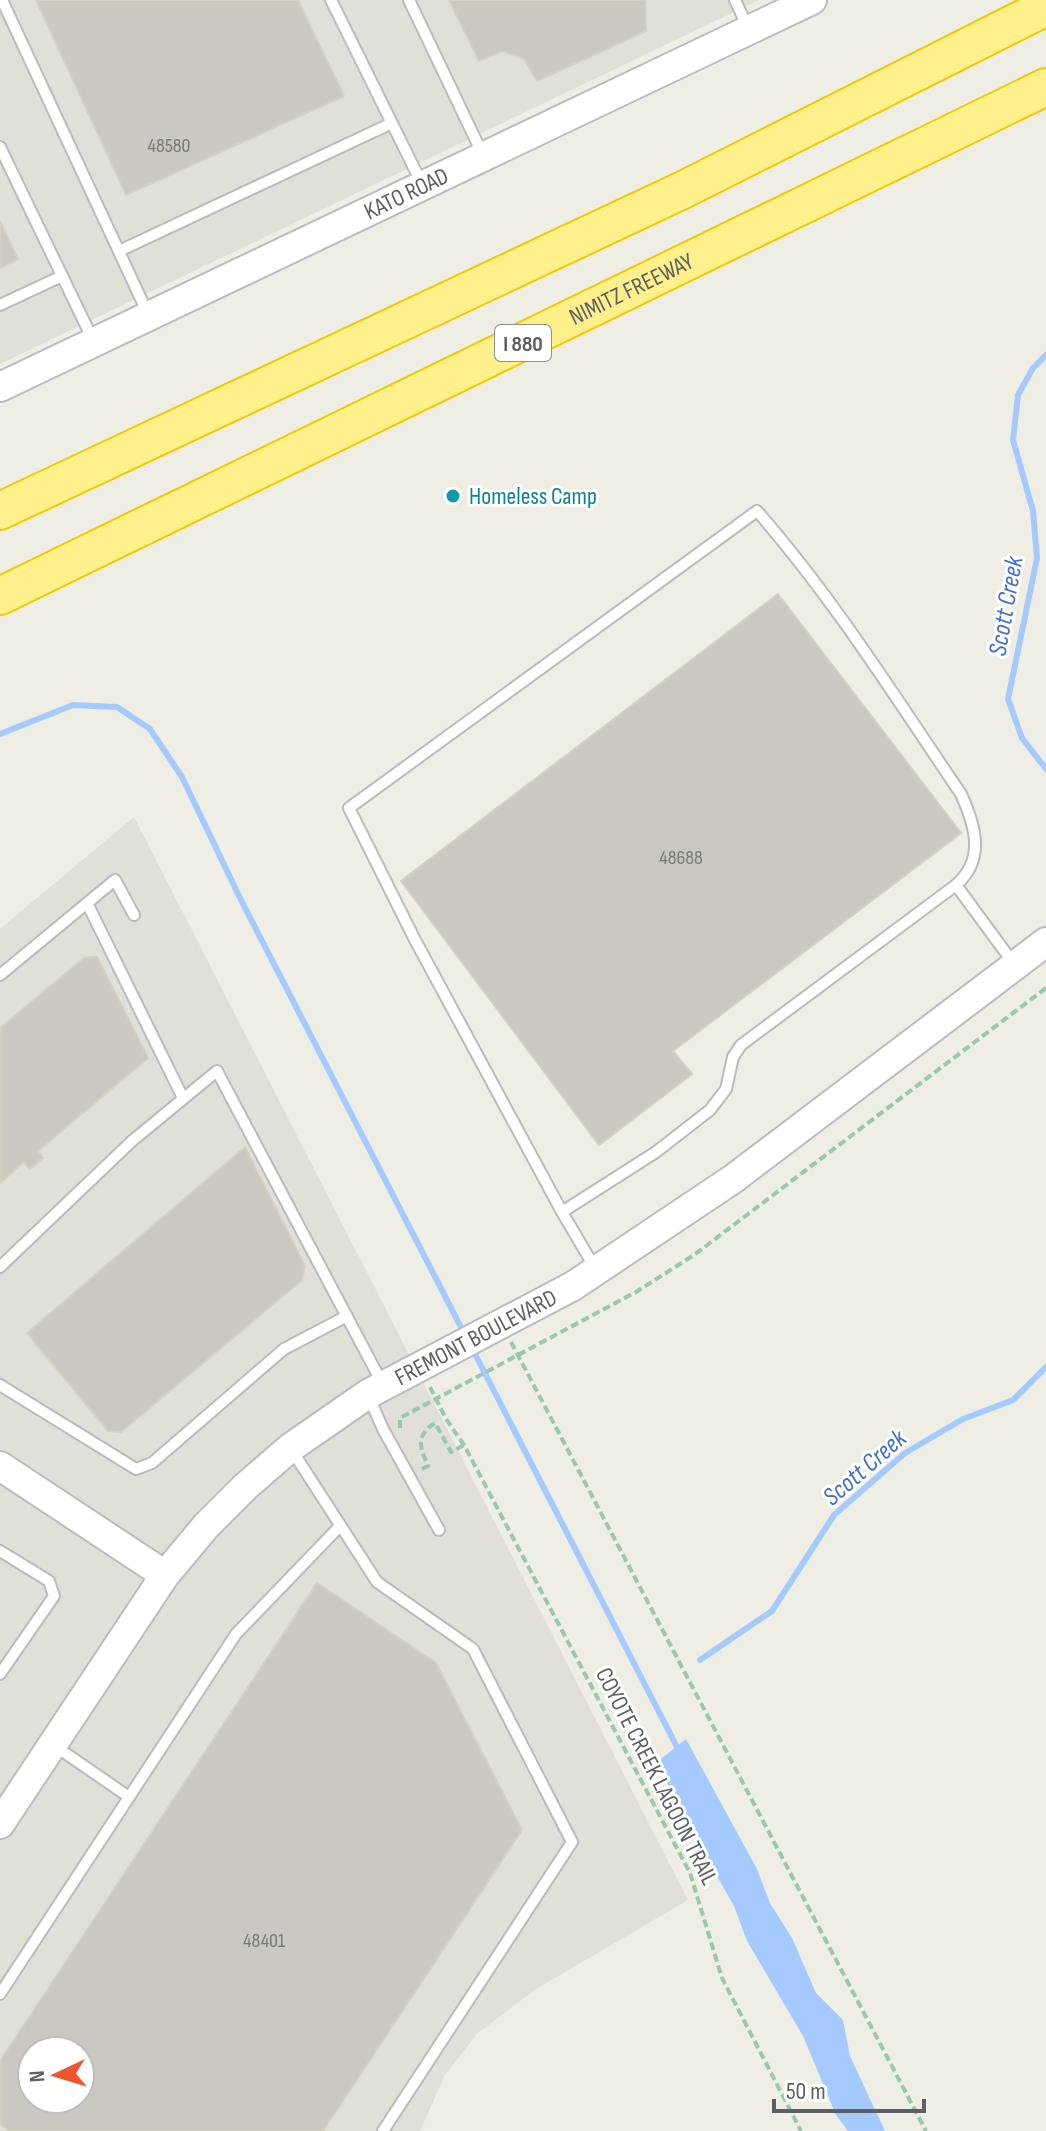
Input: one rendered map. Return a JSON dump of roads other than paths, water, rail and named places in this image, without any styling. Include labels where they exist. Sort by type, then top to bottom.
[{"type":"highway","points":[[0,511],[685,189],[1046,7]]},
{"type":"highway","name":"NIMITZ FREEWAY","points":[[0,596],[1046,87]]},
{"type":"main road","name":"KATO ROAD","points":[[0,387],[812,0]]},
{"type":"main road","name":"FREMONT BOULEVARD","points":[[3,1811],[52,1744],[165,1575],[206,1526],[290,1448],[394,1379],[573,1286],[733,1179],[1046,942]]},
{"type":"main road","points":[[0,1466],[165,1575]]},
{"type":"lane","points":[[2,0],[149,316]]},
{"type":"lane","points":[[331,0],[423,186]]},
{"type":"lane","points":[[409,0],[484,157]]},
{"type":"lane","points":[[735,0],[749,30]]},
{"type":"lane","points":[[119,251],[392,123]]},
{"type":"lane","points":[[0,147],[94,342]]},
{"type":"lane","points":[[0,305],[62,276]]},
{"type":"lane","points":[[562,1212],[656,1152],[710,1110],[726,1089],[733,1057],[741,1045],[956,885],[972,865],[976,845],[974,822],[961,794],[841,614],[757,511],[349,808],[414,938],[562,1212],[596,1270]]},
{"type":"lane","points":[[0,975],[115,880],[134,915]]},
{"type":"lane","points":[[956,885],[1015,965]]},
{"type":"lane","points":[[87,903],[183,1098]]},
{"type":"lane","points":[[0,1267],[132,1141],[217,1071],[347,1316],[394,1379],[383,1429],[439,1530]]},
{"type":"lane","points":[[0,1385],[136,1469],[152,1463],[284,1349],[347,1316]]},
{"type":"lane","points":[[290,1448],[377,1582],[473,1649],[572,1842],[383,2131]]},
{"type":"lane","points":[[0,1994],[236,1634],[339,1527]]},
{"type":"lane","points":[[0,1551],[49,1581],[54,1596],[0,1674]]},
{"type":"lane","points":[[52,1744],[129,1797]]},
{"type":"water","points":[[686,1739],[757,1869],[770,1903],[792,1938],[816,1993],[843,2020],[850,2056],[885,2131],[848,2131],[836,2115],[803,2036],[747,1941],[734,1906],[685,1820],[657,1762]]},
{"type":"waterway","name":"Scott Creek","points":[[1046,355],[1033,368],[1018,395],[1013,440],[1033,511],[1037,558],[1008,699],[1022,738],[1046,769]]},
{"type":"waterway","points":[[0,734],[73,705],[117,707],[150,729],[182,777],[240,898],[465,1335]]},
{"type":"waterway","points":[[472,1348],[679,1751]]},
{"type":"waterway","name":"Scott Creek","points":[[700,1660],[772,1611],[834,1515],[905,1453],[963,1419],[1013,1400],[1046,1367]]},
{"type":"place","name":"Homeless Camp","points":[[453,496]]}]
